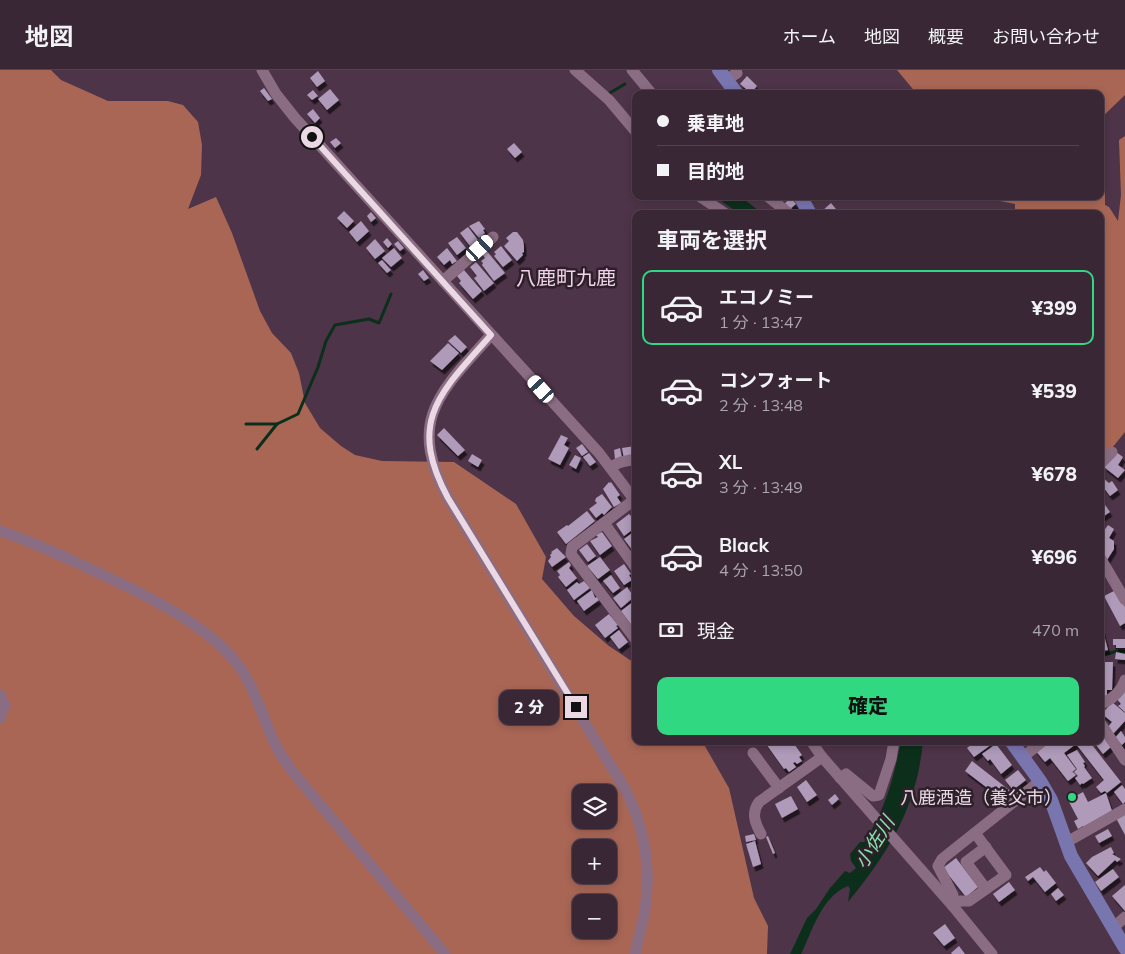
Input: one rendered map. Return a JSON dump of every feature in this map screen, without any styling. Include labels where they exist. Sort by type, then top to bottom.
[{"type":"main road","points":[[727,73],[734,90]]},
{"type":"main road","points":[[1014,745],[1051,800],[1065,843],[1075,864],[1120,924],[1125,948]]},
{"type":"street","points":[[262,70],[276,94],[295,118],[610,467],[632,497]]},
{"type":"street","points":[[575,70],[609,100],[632,127]]},
{"type":"street","points":[[632,70],[649,90]]},
{"type":"street","points":[[705,200],[720,210]]},
{"type":"street","points":[[772,200],[785,210]]},
{"type":"street","points":[[443,282],[493,237]]},
{"type":"street","points":[[491,335],[452,379],[437,403],[431,419],[429,438],[433,466],[448,498],[620,781],[636,812],[645,844],[648,877],[644,916],[636,954]]},
{"type":"street","points":[[1104,460],[1112,452]]},
{"type":"street","points":[[610,467],[632,460]]},
{"type":"street","points":[[632,503],[572,547],[570,554],[632,635]]},
{"type":"street","points":[[604,523],[632,562]]},
{"type":"street","points":[[0,531],[27,540],[114,580],[193,624],[227,652],[250,684],[278,749],[292,770],[446,954]]},
{"type":"street","points":[[1104,564],[1125,600]]},
{"type":"street","points":[[1104,702],[1114,697],[1125,680]]},
{"type":"street","points":[[0,695],[5,705],[0,718]]},
{"type":"street","points":[[1104,728],[1125,760]]},
{"type":"street","points":[[813,745],[992,954]]},
{"type":"street","points":[[840,778],[846,774],[873,796],[879,795],[891,759],[893,745]]},
{"type":"street","points":[[1023,757],[1038,745]]},
{"type":"street","points":[[753,753],[779,788]]},
{"type":"street","points":[[761,834],[755,824],[754,809],[759,802],[822,757]]},
{"type":"street","points":[[952,905],[953,895],[938,866],[942,859],[1040,781]]},
{"type":"street","points":[[1065,843],[1125,809]]},
{"type":"street","points":[[952,905],[960,901],[969,901],[1006,875],[975,833]]},
{"type":"street","points":[[986,847],[966,862],[986,889]]},
{"type":"shaded area","points":[[0,70],[51,70],[61,80],[108,101],[168,101],[183,105],[198,122],[202,145],[201,175],[188,209],[216,197],[232,233],[260,311],[272,333],[291,353],[299,373],[305,403],[320,428],[355,455],[382,461],[454,462],[516,504],[546,557],[542,579],[574,616],[609,646],[632,661],[632,745],[704,745],[729,788],[754,898],[768,926],[767,954],[0,954]]},
{"type":"shaded area","points":[[897,70],[1125,70],[1125,95],[1104,115],[1104,90],[914,90]]},
{"type":"shaded area","points":[[1125,136],[1125,432],[1104,458],[1104,210],[1015,210],[1015,204],[999,200],[1104,200],[1104,161],[1105,205],[1109,207],[1118,221],[1121,195],[1119,140]]},
{"type":"water","points":[[720,200],[745,200],[758,210],[734,210]]},
{"type":"water","name":"小佐川","points":[[900,745],[922,745],[915,787],[907,808],[899,828],[876,865],[848,902],[850,889],[848,886],[831,898],[819,915],[801,954],[790,954],[807,918],[816,909],[830,888],[845,871],[850,873],[856,868],[851,861],[850,854],[860,842],[864,842],[878,818],[895,768]]},
{"type":"building","points":[[318,71],[325,81],[317,87],[310,78]]},
{"type":"building","points":[[747,76],[757,86],[754,90],[747,90],[740,84]]},
{"type":"building","points":[[264,88],[272,99],[268,101],[260,91]]},
{"type":"building","points":[[330,89],[339,100],[327,110],[318,99]]},
{"type":"building","points":[[313,90],[318,96],[312,100],[307,95]]},
{"type":"building","points":[[313,109],[320,118],[315,123],[307,114]]},
{"type":"building","points":[[336,138],[341,143],[335,148],[330,142]]},
{"type":"building","points":[[514,143],[522,152],[515,158],[507,149]]},
{"type":"building","points":[[793,200],[796,204],[790,209],[785,203]]},
{"type":"building","points":[[831,203],[837,210],[823,210]]},
{"type":"building","points":[[344,211],[354,221],[347,228],[337,218]]},
{"type":"building","points":[[371,212],[376,218],[371,222],[367,216]]},
{"type":"building","points":[[361,221],[369,231],[357,242],[349,232]]},
{"type":"building","points":[[479,221],[485,229],[483,230],[485,233],[479,238],[469,226]]},
{"type":"building","points":[[468,227],[478,240],[470,246],[460,233]]},
{"type":"building","points":[[513,232],[517,232],[523,240],[524,246],[523,255],[517,261],[504,246],[509,241],[506,238]]},
{"type":"building","points":[[457,237],[466,248],[457,255],[448,243]]},
{"type":"building","points":[[387,238],[392,244],[388,248],[383,242]]},
{"type":"building","points":[[375,239],[385,251],[375,259],[366,248]]},
{"type":"building","points":[[398,241],[404,248],[400,251],[394,244]]},
{"type":"building","points":[[501,246],[512,260],[503,267],[494,256],[496,254],[494,252]]},
{"type":"building","points":[[394,248],[402,258],[391,267],[382,258]]},
{"type":"building","points":[[447,248],[457,261],[452,264],[450,260],[444,265],[437,257]]},
{"type":"building","points":[[486,250],[505,273],[494,281],[482,265],[481,261],[485,258],[482,254]]},
{"type":"building","points":[[382,260],[391,270],[387,273],[378,263]]},
{"type":"building","points":[[476,262],[494,283],[484,291],[474,278],[477,276],[470,267]]},
{"type":"building","points":[[423,270],[429,278],[424,281],[418,274]]},
{"type":"building","points":[[464,270],[482,291],[473,299],[459,283],[461,281],[457,276]]},
{"type":"building","points":[[455,335],[467,347],[461,353],[448,341]]},
{"type":"building","points":[[448,343],[459,353],[442,370],[430,361]]},
{"type":"building","points":[[444,428],[465,450],[458,456],[437,435]]},
{"type":"building","points":[[561,435],[568,438],[564,445],[569,448],[560,465],[548,459]]},
{"type":"building","points":[[582,444],[588,452],[582,456],[576,448]]},
{"type":"building","points":[[632,446],[632,458],[624,459],[622,448]]},
{"type":"building","points":[[620,448],[622,458],[615,459],[614,450]]},
{"type":"building","points":[[1116,452],[1123,457],[1118,465],[1125,470],[1118,478],[1104,467]]},
{"type":"building","points":[[589,453],[596,462],[590,466],[583,457]]},
{"type":"building","points":[[472,454],[482,460],[478,467],[468,461]]},
{"type":"building","points":[[575,455],[581,458],[576,469],[569,465]]},
{"type":"building","points":[[1104,479],[1109,483],[1112,481],[1118,490],[1110,496],[1104,488]]},
{"type":"building","points":[[611,482],[620,495],[617,497],[621,503],[614,507],[603,489]]},
{"type":"building","points":[[602,494],[612,507],[604,515],[602,513],[596,518],[589,509],[597,503],[595,501],[596,498]]},
{"type":"building","points":[[1104,503],[1110,512],[1104,516]]},
{"type":"building","points":[[587,511],[595,521],[566,544],[557,532]]},
{"type":"building","points":[[629,514],[632,515],[632,530],[624,536],[616,524]]},
{"type":"building","points":[[1108,525],[1114,529],[1109,538],[1114,541],[1114,549],[1107,560],[1104,556],[1104,531]]},
{"type":"building","points":[[602,532],[612,546],[600,555],[590,541],[598,537],[596,535]]},
{"type":"building","points":[[632,533],[632,550],[624,539]]},
{"type":"building","points":[[587,544],[596,556],[588,562],[579,550]]},
{"type":"building","points":[[557,548],[566,557],[552,567],[548,561],[551,557],[551,552]]},
{"type":"building","points":[[600,557],[610,570],[598,579],[587,566]]},
{"type":"building","points":[[569,562],[571,565],[569,568],[577,578],[566,587],[558,577],[560,575],[557,571]]},
{"type":"building","points":[[624,564],[631,574],[629,575],[632,580],[624,585],[614,571]]},
{"type":"building","points":[[611,575],[620,588],[613,593],[603,581]]},
{"type":"building","points":[[584,581],[590,588],[574,600],[567,590],[577,582],[579,584]]},
{"type":"building","points":[[627,587],[632,594],[632,599],[621,608],[613,598]]},
{"type":"building","points":[[592,590],[595,598],[597,597],[599,600],[584,611],[577,601]]},
{"type":"building","points":[[1116,590],[1125,607],[1125,623],[1120,626],[1104,596]]},
{"type":"building","points":[[632,603],[632,626],[621,611]]},
{"type":"building","points":[[609,614],[618,625],[616,626],[618,628],[605,638],[595,625]]},
{"type":"building","points":[[619,630],[628,642],[619,649],[610,637]]},
{"type":"building","points":[[1104,635],[1108,650],[1104,651]]},
{"type":"building","points":[[1113,639],[1125,639],[1125,648],[1116,648],[1116,645],[1113,645]]},
{"type":"building","points":[[1116,652],[1125,654],[1125,660],[1115,659]]},
{"type":"building","points":[[1104,662],[1113,662],[1112,690],[1107,690],[1107,695],[1104,696]]},
{"type":"building","points":[[1125,691],[1125,712],[1118,706],[1121,704],[1116,698]]},
{"type":"building","points":[[1112,702],[1125,713],[1125,721],[1113,734],[1107,728],[1112,722],[1104,716],[1104,712]]},
{"type":"building","points":[[1121,731],[1125,737],[1125,742],[1122,745],[1115,738]]},
{"type":"building","points":[[1104,734],[1113,745],[1103,754],[1096,745],[1104,745]]},
{"type":"building","points":[[767,745],[795,745],[802,755],[799,757],[802,761],[797,764],[793,763],[796,767],[789,772],[786,768],[784,769]]},
{"type":"building","points":[[971,745],[991,745],[974,757],[967,748]]},
{"type":"building","points":[[997,745],[1012,765],[1001,774],[990,759],[988,761],[982,754]]},
{"type":"building","points":[[1042,745],[1075,745],[1064,753],[1076,769],[1071,773],[1073,772],[1076,775],[1068,781],[1050,758],[1045,762],[1035,750]]},
{"type":"building","points":[[1077,745],[1092,745],[1121,782],[1107,793],[1105,791],[1101,793],[1096,787],[1104,780]]},
{"type":"building","points":[[1077,750],[1085,762],[1083,763],[1084,767],[1092,778],[1080,785],[1075,778],[1078,776],[1074,772],[1077,769],[1067,755]]},
{"type":"building","points":[[972,761],[1013,793],[1008,800],[992,787],[990,790],[965,771]]},
{"type":"building","points":[[1018,770],[1026,780],[1013,790],[1005,780]]},
{"type":"building","points":[[806,780],[817,795],[807,802],[797,787]]},
{"type":"building","points":[[1122,785],[1125,789],[1125,802],[1123,804],[1114,792]]},
{"type":"building","points":[[1083,792],[1088,802],[1106,793],[1112,811],[1084,828],[1083,826],[1078,829],[1074,821],[1078,819],[1068,800]]},
{"type":"building","points":[[835,794],[839,799],[832,805],[828,800]]},
{"type":"building","points":[[791,796],[798,809],[782,818],[775,804]]},
{"type":"building","points":[[1125,813],[1125,835],[1116,818]]},
{"type":"building","points":[[1108,829],[1112,836],[1099,843],[1095,836]]},
{"type":"building","points":[[754,834],[756,840],[746,842],[745,836]]},
{"type":"building","points":[[768,836],[775,853],[773,854],[766,837]]},
{"type":"building","points":[[755,841],[761,864],[753,867],[746,844]]},
{"type":"building","points":[[1111,847],[1114,853],[1112,854],[1121,859],[1117,862],[1115,860],[1098,876],[1086,863],[1092,857]]},
{"type":"building","points":[[956,858],[978,887],[966,897],[943,868]]},
{"type":"building","points":[[1040,867],[1044,872],[1046,870],[1056,883],[1045,892],[1033,877],[1028,881],[1025,877]]},
{"type":"building","points":[[1113,869],[1119,877],[1101,891],[1095,882]]},
{"type":"building","points":[[1009,882],[1015,890],[999,902],[993,894]]},
{"type":"building","points":[[1125,885],[1125,911],[1112,896]]},
{"type":"building","points":[[1058,888],[1064,895],[1056,901],[1051,894]]},
{"type":"building","points":[[945,924],[955,938],[944,946],[933,933]]},
{"type":"building","points":[[959,946],[965,954],[951,953]]},
{"type":"waterway","points":[[608,94],[625,84]]},
{"type":"waterway","points":[[257,449],[277,424],[298,414],[318,367],[326,341],[335,325],[369,319],[379,323],[391,294]]},
{"type":"waterway","points":[[246,424],[277,424]]},
{"type":"waterway","points":[[1104,655],[1117,651],[1125,652]]},
{"type":"place","name":"八鹿酒造（養父市）","points":[[1072,797]]},
{"type":"district","name":"八鹿町九鹿","points":[[566,277]]},
{"type":"route","points":[[312,137],[491,335],[452,379],[433,411],[429,438],[433,466],[448,498],[576,707]]}]
